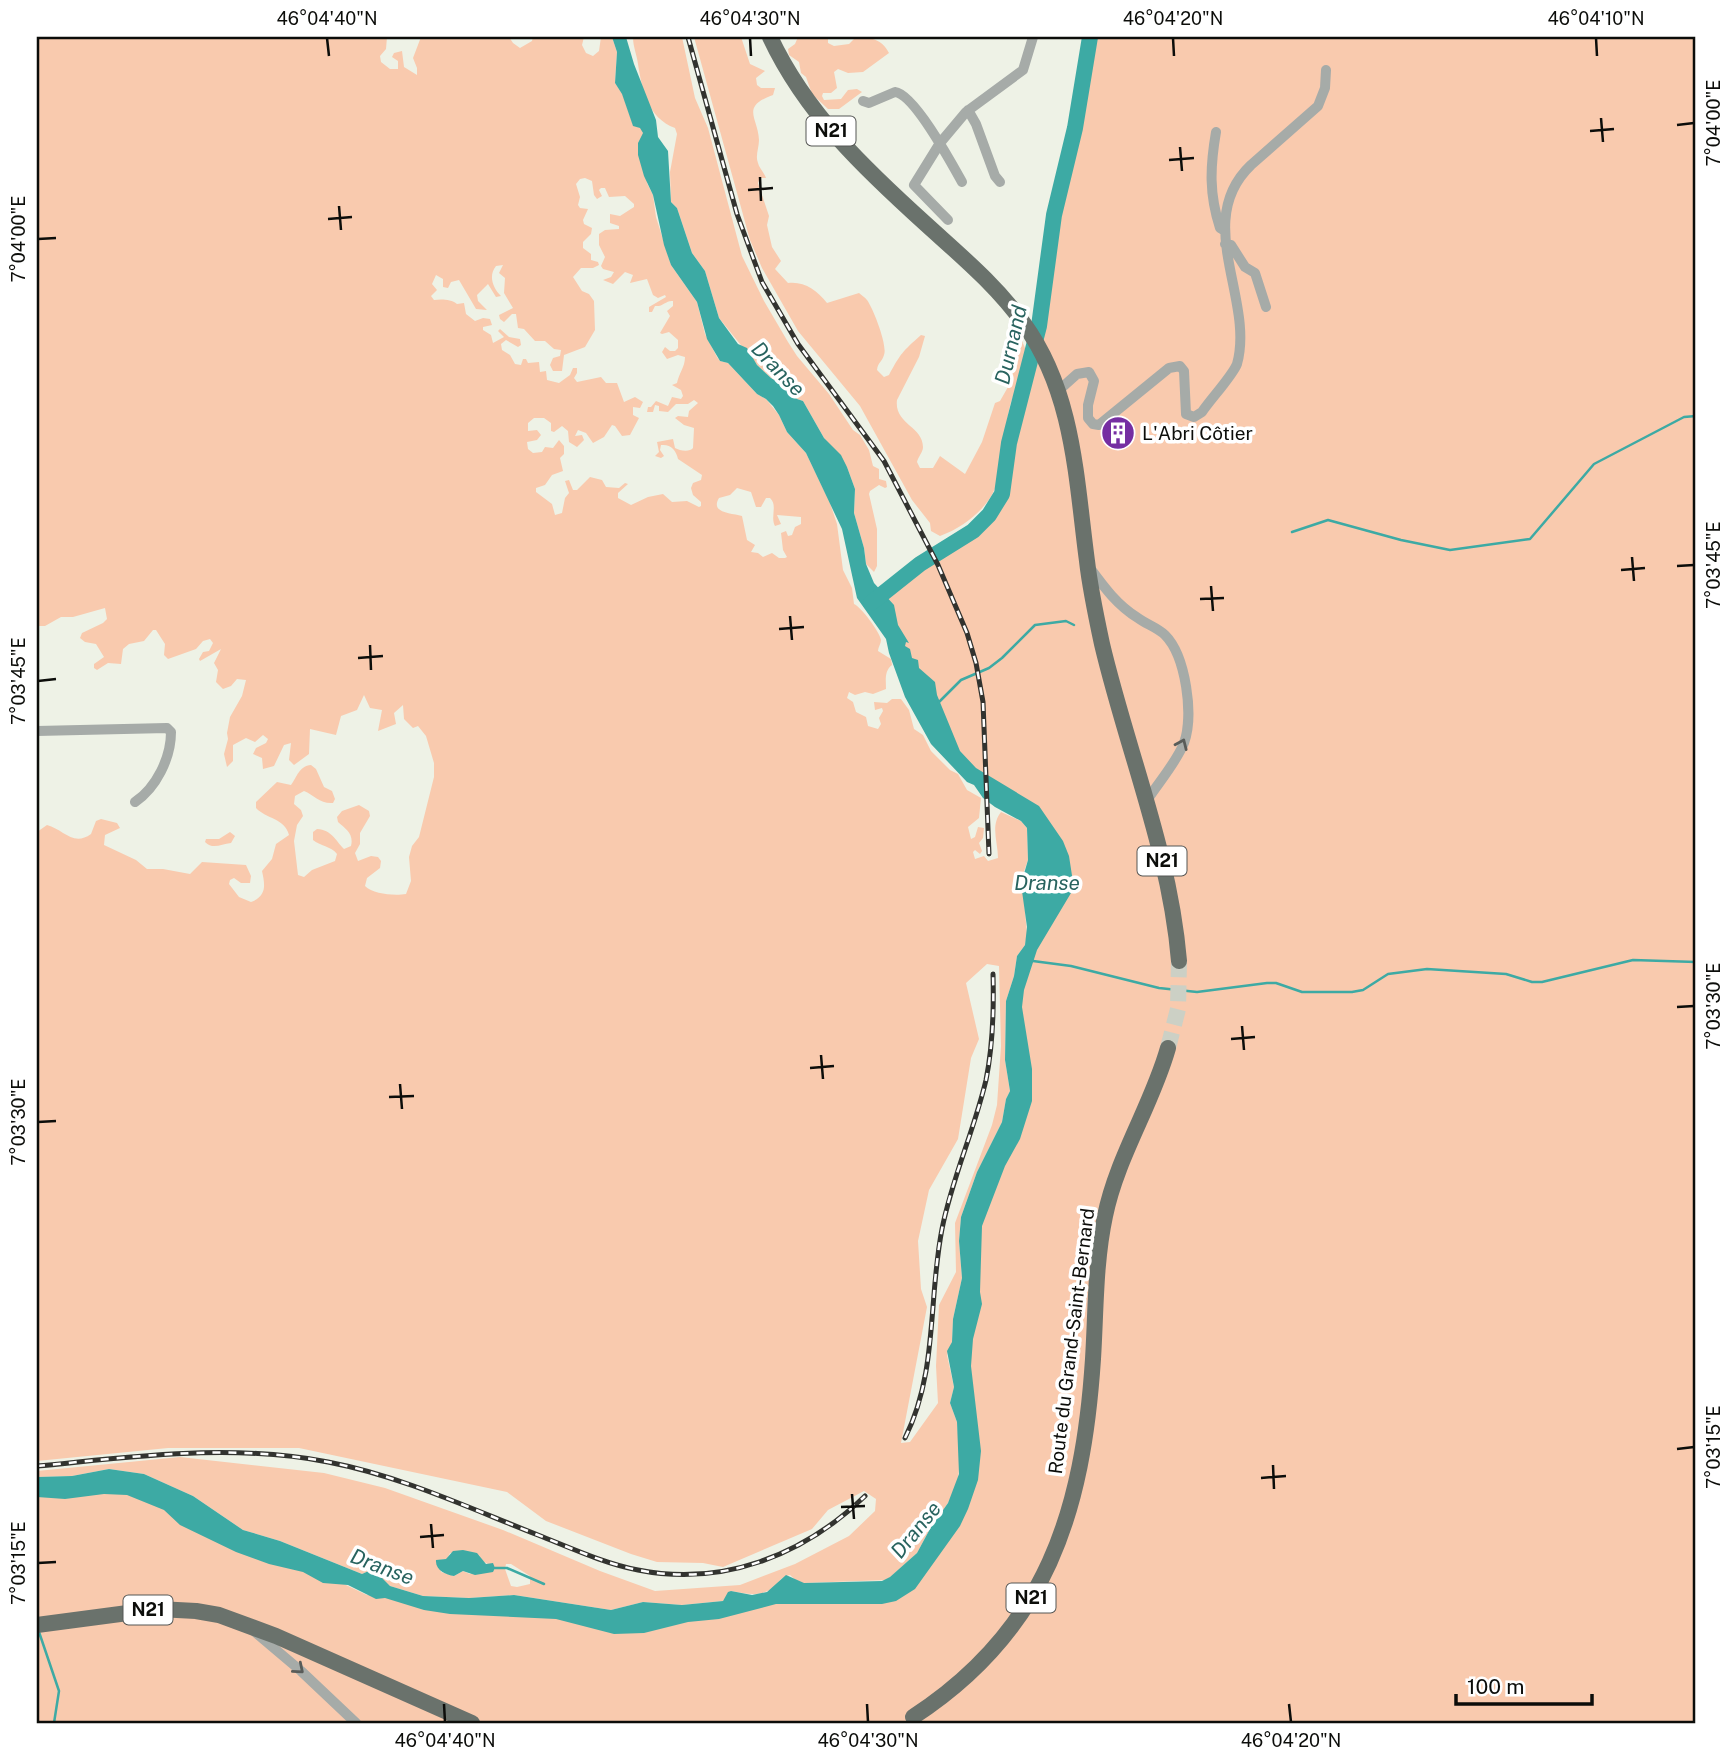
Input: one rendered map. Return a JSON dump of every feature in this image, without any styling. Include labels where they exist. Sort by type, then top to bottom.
[{"type":"main road","name":"N21","points":[[770,37],[796,84],[842,144],[881,184],[987,281],[1023,323],[1055,384],[1067,421],[1074,457],[1087,563],[1099,628],[1170,894],[1179,961]]},
{"type":"main road","name":"Route du Grand-Saint-Bernard","points":[[913,1717],[961,1683],[982,1664],[1008,1633],[1030,1600],[1050,1562],[1066,1521],[1085,1438],[1100,1249],[1108,1201],[1156,1086],[1168,1048]]},
{"type":"main road","name":"N21","points":[[42,1624],[134,1611],[171,1609],[208,1613],[247,1624],[472,1723]]},
{"type":"street","points":[[948,220],[914,185],[940,143],[967,111],[1023,70],[1033,37]]},
{"type":"street","points":[[1055,384],[1080,372],[1091,374],[1094,384],[1088,405],[1088,418],[1093,424],[1100,425],[1169,368],[1180,366],[1184,371],[1185,412],[1188,416],[1194,416],[1202,412],[1235,369],[1239,353],[1236,297],[1225,244],[1230,201],[1238,179],[1318,106],[1325,88],[1326,70]]},
{"type":"street","points":[[863,101],[869,103],[891,93],[900,93],[940,143],[962,182]]},
{"type":"street","points":[[967,111],[976,124],[995,176],[1000,182]]},
{"type":"street","points":[[1216,132],[1209,169],[1217,218],[1220,228],[1225,231]]},
{"type":"street","points":[[1225,244],[1231,245],[1245,267],[1255,273],[1266,307]]},
{"type":"street","points":[[1087,563],[1113,599],[1139,620],[1164,634],[1181,663],[1188,730],[1184,745],[1146,802]]},
{"type":"street","points":[[37,731],[167,728],[171,732],[170,744],[156,780],[149,791],[135,802]]},
{"type":"street","points":[[247,1624],[356,1723]]},
{"type":"shaded area","points":[[37,37],[387,37],[386,49],[380,56],[381,62],[390,69],[398,69],[398,61],[392,57],[394,53],[402,51],[404,67],[417,75],[413,58],[421,37],[509,37],[520,48],[532,41],[533,37],[584,37],[582,45],[586,53],[593,56],[599,51],[601,37],[612,37],[617,52],[615,83],[623,95],[633,125],[641,128],[643,133],[647,183],[653,195],[656,217],[671,265],[697,302],[705,334],[717,357],[728,363],[757,394],[766,399],[779,415],[787,432],[806,453],[837,524],[843,570],[852,588],[854,604],[880,636],[878,651],[891,659],[892,665],[886,676],[886,689],[873,694],[865,692],[855,695],[849,692],[847,698],[853,702],[856,712],[866,717],[868,726],[878,729],[883,711],[882,708],[875,710],[874,702],[887,703],[892,699],[901,699],[909,710],[914,729],[923,735],[931,751],[950,770],[958,774],[967,790],[981,798],[979,818],[968,827],[971,839],[975,837],[978,827],[984,828],[983,838],[979,843],[982,851],[980,854],[975,850],[973,852],[975,859],[984,856],[988,861],[998,858],[995,828],[1001,812],[1021,821],[1027,828],[1028,860],[1022,877],[1027,934],[1025,945],[1017,956],[1006,1001],[1005,1060],[1010,1091],[1002,1122],[977,1172],[961,1217],[959,1241],[962,1278],[953,1319],[952,1342],[947,1355],[954,1387],[950,1403],[957,1422],[960,1456],[958,1482],[917,1553],[887,1580],[799,1583],[790,1575],[782,1578],[766,1592],[755,1594],[731,1591],[723,1601],[682,1605],[643,1602],[611,1610],[514,1595],[469,1598],[423,1596],[390,1586],[371,1570],[362,1574],[280,1541],[243,1530],[193,1496],[144,1474],[109,1469],[72,1476],[37,1477],[37,1471],[180,1457],[324,1473],[385,1488],[503,1530],[655,1591],[740,1585],[795,1564],[849,1536],[875,1511],[876,1499],[864,1491],[828,1510],[812,1529],[723,1567],[703,1563],[657,1562],[631,1554],[546,1521],[507,1492],[299,1448],[168,1448],[37,1461],[37,832],[47,825],[73,838],[85,838],[91,834],[96,821],[101,819],[117,823],[120,828],[105,835],[104,845],[136,860],[147,869],[190,874],[202,862],[246,865],[251,876],[250,883],[241,883],[234,878],[229,884],[239,897],[251,902],[262,893],[262,871],[272,859],[276,844],[289,835],[284,825],[256,808],[256,802],[277,782],[291,785],[301,770],[311,765],[316,769],[324,787],[332,791],[335,799],[333,803],[324,802],[304,791],[295,796],[294,804],[303,816],[297,825],[294,841],[298,875],[304,877],[312,870],[335,861],[335,851],[313,840],[313,832],[317,829],[330,833],[344,849],[351,846],[350,835],[338,822],[337,817],[342,811],[359,805],[369,811],[370,816],[360,833],[360,844],[355,853],[358,861],[371,856],[378,857],[381,861],[380,868],[367,878],[365,886],[384,894],[406,894],[411,881],[409,857],[412,846],[419,837],[434,777],[434,763],[426,736],[418,726],[413,728],[404,719],[403,705],[394,713],[396,724],[378,731],[382,710],[370,708],[364,695],[357,710],[341,716],[336,735],[310,729],[309,754],[294,765],[289,760],[291,743],[284,745],[274,766],[263,769],[262,758],[253,754],[256,748],[266,743],[268,739],[263,735],[255,742],[246,738],[233,745],[233,761],[227,767],[224,754],[230,717],[242,696],[246,680],[237,679],[231,686],[223,689],[216,682],[218,670],[214,663],[221,649],[200,661],[203,652],[209,651],[213,643],[210,639],[203,641],[196,649],[168,659],[164,655],[165,644],[156,630],[153,630],[144,641],[129,644],[123,649],[121,664],[108,663],[97,670],[94,664],[104,657],[96,644],[80,638],[82,633],[107,619],[105,608],[73,617],[61,617],[45,626],[37,626]],"holes":[[[580,179],[592,181],[597,199],[602,196],[599,190],[605,188],[609,197],[625,196],[634,204],[634,207],[620,216],[610,214],[610,223],[619,226],[619,229],[605,230],[599,234],[599,245],[605,257],[601,266],[614,272],[611,277],[603,280],[613,284],[625,272],[633,275],[630,283],[647,279],[653,295],[658,298],[665,295],[666,297],[649,307],[649,312],[652,312],[655,306],[673,301],[673,306],[667,311],[670,316],[660,333],[669,332],[678,340],[678,348],[675,351],[665,347],[662,352],[667,359],[678,355],[685,357],[677,383],[672,385],[681,390],[683,396],[681,399],[672,397],[668,406],[656,401],[648,407],[647,412],[653,412],[655,405],[659,406],[659,411],[668,412],[676,404],[688,404],[694,400],[698,403],[689,411],[688,417],[675,418],[694,428],[693,448],[687,451],[677,449],[673,439],[657,442],[659,452],[655,456],[664,456],[660,450],[661,445],[668,446],[674,450],[678,459],[702,475],[701,480],[693,483],[691,488],[693,495],[701,502],[699,507],[687,501],[672,502],[663,494],[631,505],[618,498],[618,493],[628,484],[625,483],[619,488],[606,487],[602,480],[590,477],[577,490],[573,490],[569,480],[565,481],[569,493],[565,498],[562,513],[555,515],[552,504],[536,492],[536,488],[545,485],[552,475],[563,471],[560,458],[564,454],[564,446],[559,440],[553,448],[545,447],[542,452],[533,453],[528,449],[527,442],[537,440],[541,435],[537,430],[528,431],[528,423],[534,418],[544,418],[551,423],[551,431],[554,432],[562,426],[568,431],[569,442],[577,447],[584,440],[582,435],[575,436],[578,430],[586,433],[593,443],[604,437],[612,425],[622,436],[630,435],[639,418],[633,415],[633,407],[640,408],[643,402],[635,397],[624,402],[617,383],[606,383],[601,377],[577,382],[574,378],[577,368],[573,368],[570,375],[559,383],[547,380],[546,371],[540,372],[539,362],[528,363],[523,359],[521,365],[515,364],[510,355],[502,350],[501,344],[506,340],[518,347],[521,345],[520,339],[509,337],[500,329],[498,331],[504,337],[493,343],[491,335],[483,330],[483,327],[492,325],[490,319],[475,321],[466,314],[464,303],[434,300],[431,296],[437,290],[432,284],[436,275],[443,279],[443,287],[448,288],[451,282],[459,280],[476,309],[487,310],[478,301],[477,295],[488,284],[496,297],[501,296],[492,278],[496,266],[503,265],[499,273],[505,278],[504,293],[513,308],[499,315],[500,319],[504,322],[512,314],[516,314],[518,328],[524,329],[535,341],[545,341],[554,349],[561,350],[560,356],[553,358],[550,365],[553,371],[562,371],[564,355],[585,347],[595,330],[594,301],[589,294],[582,291],[573,277],[581,268],[599,265],[591,260],[591,254],[583,248],[583,242],[591,234],[592,228],[584,224],[583,220],[588,209],[578,205],[580,197],[576,184]],[[737,488],[751,492],[756,507],[761,507],[766,498],[770,498],[775,526],[781,524],[777,515],[801,517],[801,524],[795,527],[792,535],[788,536],[786,531],[781,533],[783,550],[787,557],[779,558],[772,553],[763,557],[751,552],[755,545],[747,540],[742,516],[723,512],[717,507],[719,498],[730,495]],[[987,964],[999,966],[1001,1046],[997,1105],[955,1223],[956,1272],[939,1305],[936,1366],[938,1403],[910,1442],[901,1443],[927,1307],[921,1289],[918,1241],[929,1190],[958,1139],[971,1058],[979,1039],[966,983]],[[450,1553],[479,1555],[482,1561],[488,1564],[470,1574],[463,1571],[454,1576],[441,1572],[440,1560],[447,1559]],[[506,1564],[511,1564],[530,1576],[530,1584],[511,1586],[505,1569]]]},
{"type":"shaded area","points":[[633,37],[682,37],[695,98],[708,128],[742,256],[788,342],[853,430],[860,435],[869,450],[873,466],[879,469],[879,479],[886,481],[887,487],[879,485],[869,494],[877,529],[877,566],[874,572],[866,564],[854,513],[855,489],[847,467],[824,438],[803,401],[797,399],[785,386],[757,365],[719,318],[705,271],[692,253],[677,208],[671,202],[670,172],[677,134],[675,128],[658,117],[648,102]]},
{"type":"shaded area","points":[[694,37],[741,37],[750,64],[765,71],[756,78],[757,85],[761,88],[775,88],[773,95],[757,104],[753,113],[759,140],[757,160],[766,178],[760,178],[758,183],[769,216],[767,225],[772,247],[781,261],[775,269],[788,283],[810,287],[827,303],[859,293],[865,298],[870,304],[884,344],[884,355],[877,370],[884,377],[889,375],[899,357],[910,345],[921,335],[925,336],[919,357],[897,400],[900,415],[922,440],[923,449],[917,462],[920,468],[933,468],[940,456],[965,474],[982,442],[995,403],[1000,401],[1008,387],[997,370],[1006,362],[1007,344],[1015,338],[1022,341],[1027,353],[1027,363],[1008,414],[999,478],[983,507],[954,530],[940,536],[931,531],[930,523],[912,500],[860,406],[798,331],[762,268],[750,240]]},
{"type":"shaded area","points":[[798,37],[828,37],[828,43],[834,46],[849,44],[856,37],[866,38],[879,42],[889,53],[863,72],[848,73],[838,69],[834,72],[837,88],[831,93],[823,93],[824,100],[841,99],[848,90],[857,89],[862,92],[839,109],[828,109],[812,94],[806,77],[801,73],[799,62],[789,55],[788,49],[795,44]]},
{"type":"shaded area","points":[[1086,37],[1696,37],[1696,1723],[37,1723],[37,1495],[99,1481],[182,1507],[367,1595],[547,1607],[622,1621],[897,1589],[948,1515],[971,1442],[955,1361],[977,1222],[1027,1105],[1018,1003],[1052,853],[974,770],[951,750],[877,608],[888,582],[976,530],[1005,491],[1015,401],[1035,359],[1050,271],[1049,236],[1062,156],[1075,133]]},
{"type":"shaded area","points":[[230,832],[235,836],[231,843],[214,846],[205,842],[206,839],[219,839]]},
{"type":"water","name":"Dranse","points":[[612,37],[626,37],[656,120],[658,137],[668,151],[671,202],[677,208],[692,253],[705,271],[719,318],[738,344],[747,348],[757,365],[785,386],[797,399],[803,401],[824,438],[841,455],[855,489],[854,513],[866,564],[874,583],[894,605],[898,625],[909,643],[906,642],[905,646],[910,649],[912,658],[918,660],[919,668],[935,682],[937,695],[960,751],[976,768],[1039,806],[1063,841],[1069,856],[1073,882],[1071,893],[1037,950],[1024,990],[1022,1007],[1032,1069],[1032,1101],[1020,1139],[1005,1166],[982,1226],[982,1304],[973,1339],[971,1366],[981,1451],[978,1480],[960,1526],[915,1589],[896,1601],[882,1604],[776,1604],[719,1619],[688,1622],[644,1633],[614,1634],[556,1619],[450,1614],[424,1610],[385,1598],[376,1599],[348,1585],[323,1583],[303,1572],[236,1552],[180,1525],[164,1510],[127,1495],[104,1494],[65,1499],[37,1497],[37,1477],[72,1476],[109,1469],[144,1474],[193,1496],[243,1530],[280,1541],[362,1574],[373,1569],[390,1586],[423,1596],[469,1598],[514,1595],[611,1610],[643,1602],[682,1605],[723,1601],[731,1591],[752,1595],[767,1592],[786,1575],[804,1583],[882,1581],[917,1553],[948,1503],[959,1474],[957,1422],[950,1403],[954,1387],[947,1351],[952,1342],[953,1319],[962,1278],[959,1241],[961,1217],[977,1172],[1002,1122],[1010,1091],[1005,1060],[1006,1001],[1017,956],[1025,945],[1027,927],[1021,884],[1028,860],[1027,828],[1021,821],[983,798],[974,785],[967,782],[931,744],[905,697],[886,639],[857,598],[842,529],[806,453],[787,432],[773,406],[757,394],[728,363],[720,361],[707,339],[697,302],[671,265],[664,245],[653,195],[638,155],[638,143],[643,133],[640,128],[633,126],[622,94],[615,83],[617,52]]},
{"type":"water","points":[[453,1551],[477,1553],[486,1564],[493,1563],[493,1572],[475,1575],[463,1571],[454,1576],[439,1569],[436,1560],[446,1559]]},
{"type":"waterway","name":"Durnand","points":[[871,603],[920,564],[973,531],[989,515],[1002,494],[1009,443],[1039,326],[1054,215],[1075,128],[1090,37]]},
{"type":"waterway","points":[[1292,532],[1328,520],[1450,550],[1530,539],[1594,464],[1684,417],[1696,416]]},
{"type":"waterway","points":[[939,702],[961,680],[989,668],[1002,658],[1035,625],[1066,621],[1074,625]]},
{"type":"waterway","points":[[1033,961],[1071,966],[1159,988],[1197,992],[1267,983],[1276,983],[1302,992],[1352,992],[1363,990],[1388,974],[1427,969],[1506,974],[1532,982],[1542,982],[1633,960],[1696,962]]},
{"type":"waterway","points":[[495,1568],[507,1568],[544,1584]]},
{"type":"waterway","points":[[39,1632],[59,1691],[54,1723]]},
{"type":"tunnel","points":[[1168,1048],[1178,1009],[1179,961]]},
{"type":"railway","points":[[688,37],[737,214],[762,282],[798,344],[884,461],[938,565],[967,633],[983,702],[989,854]]},
{"type":"railway","points":[[905,1438],[923,1387],[928,1362],[938,1256],[946,1210],[986,1080],[992,1027],[993,974]]},
{"type":"railway","points":[[37,1466],[146,1456],[219,1453],[292,1456],[328,1462],[408,1484],[587,1555],[638,1570],[670,1574],[701,1574],[760,1562],[816,1535],[865,1496]]},
{"type":"place","name":"L'Abri Côtier","points":[[1118,433]]}]
